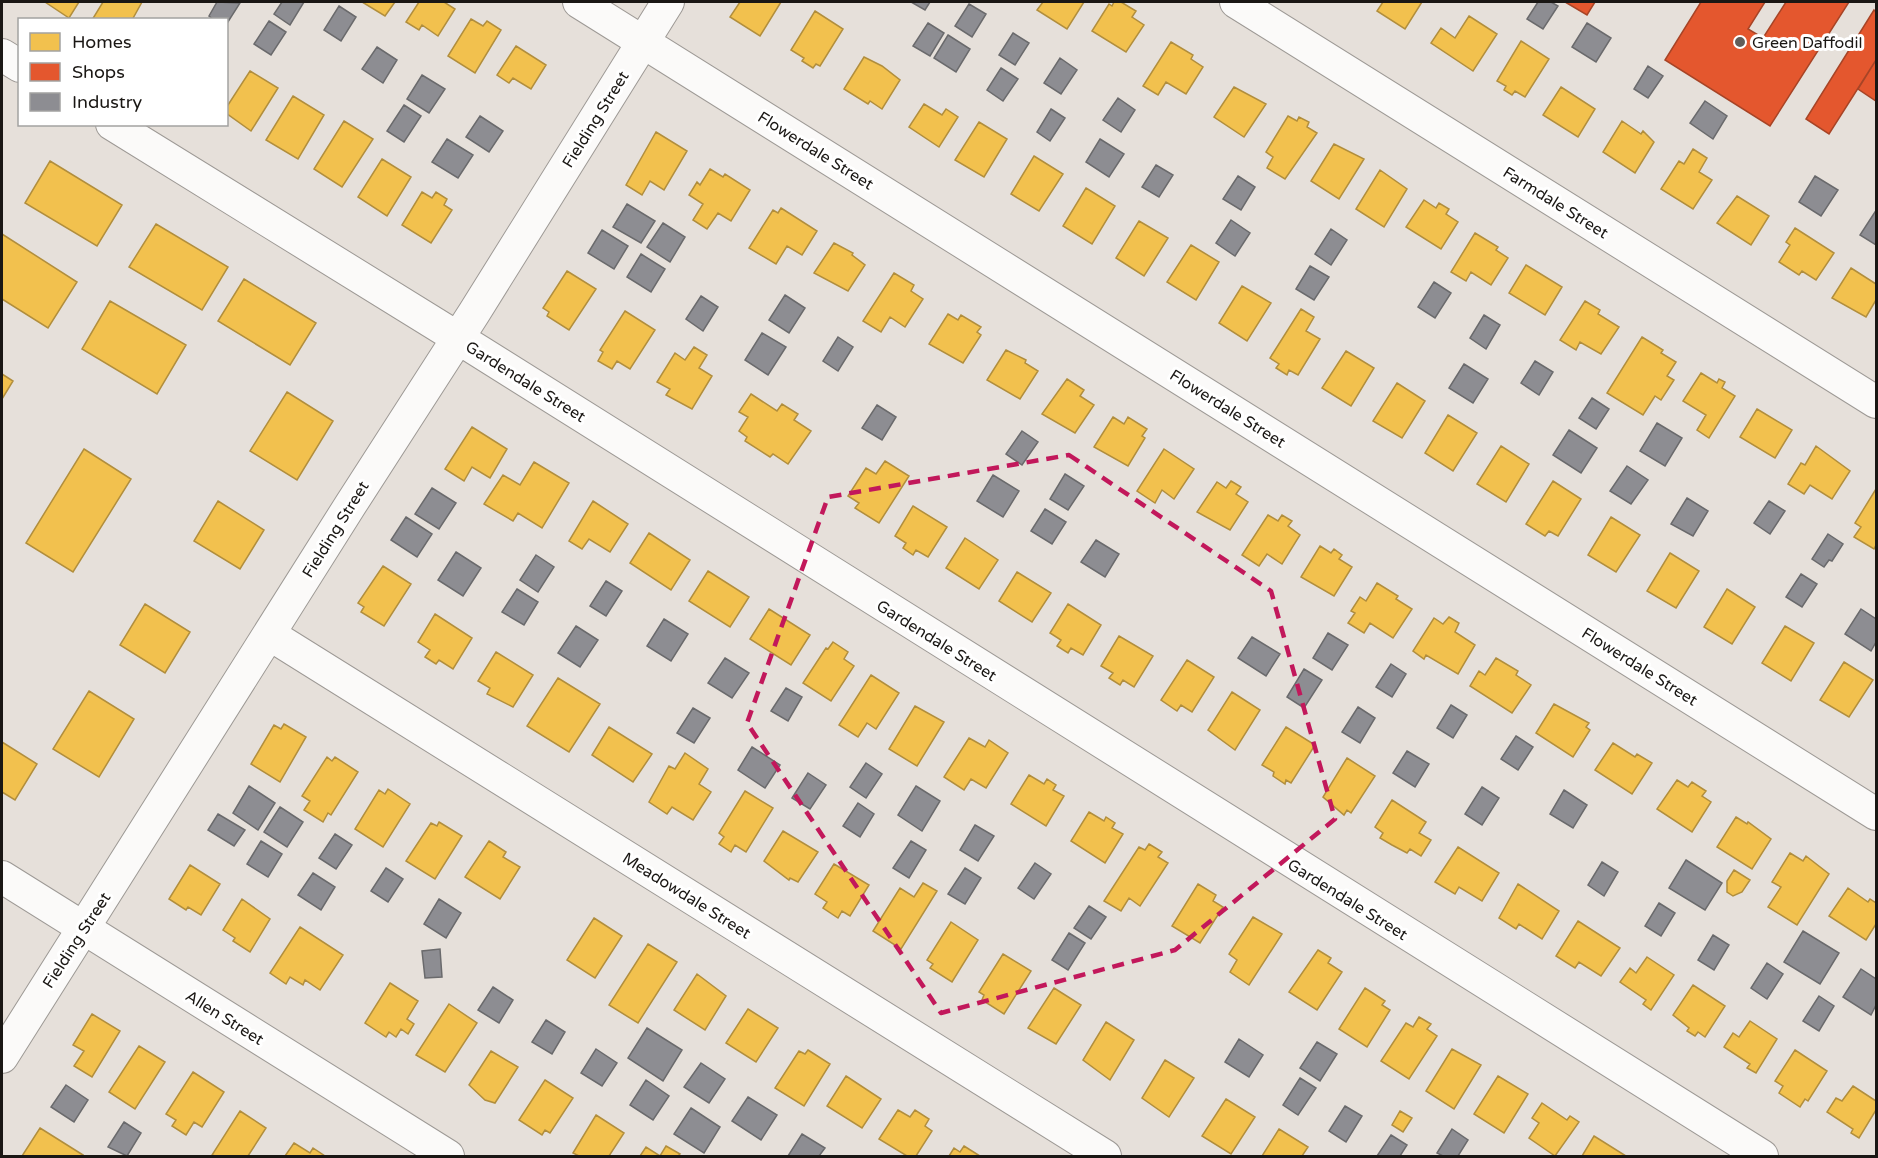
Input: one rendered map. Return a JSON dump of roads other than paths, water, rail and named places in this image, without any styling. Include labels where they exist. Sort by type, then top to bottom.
[{"type":"street","name":"Flowerdale Street","points":[[579,2],[1876,814]]},
{"type":"street","name":"Fielding Street","points":[[2,1057],[668,2]]},
{"type":"street","name":"Farmdale Street","points":[[1236,2],[1876,402]]},
{"type":"street","points":[[2,55],[18,65]]},
{"type":"street","name":"Gardendale Street","points":[[115,126],[458,338],[1761,1156]]},
{"type":"street","name":"Meadowdale Street","points":[[269,634],[1105,1156]]},
{"type":"street","name":"Allen Street","points":[[2,877],[448,1156]]},
{"type":"place","name":"Green Daffodil","points":[[1740,42]]}]
